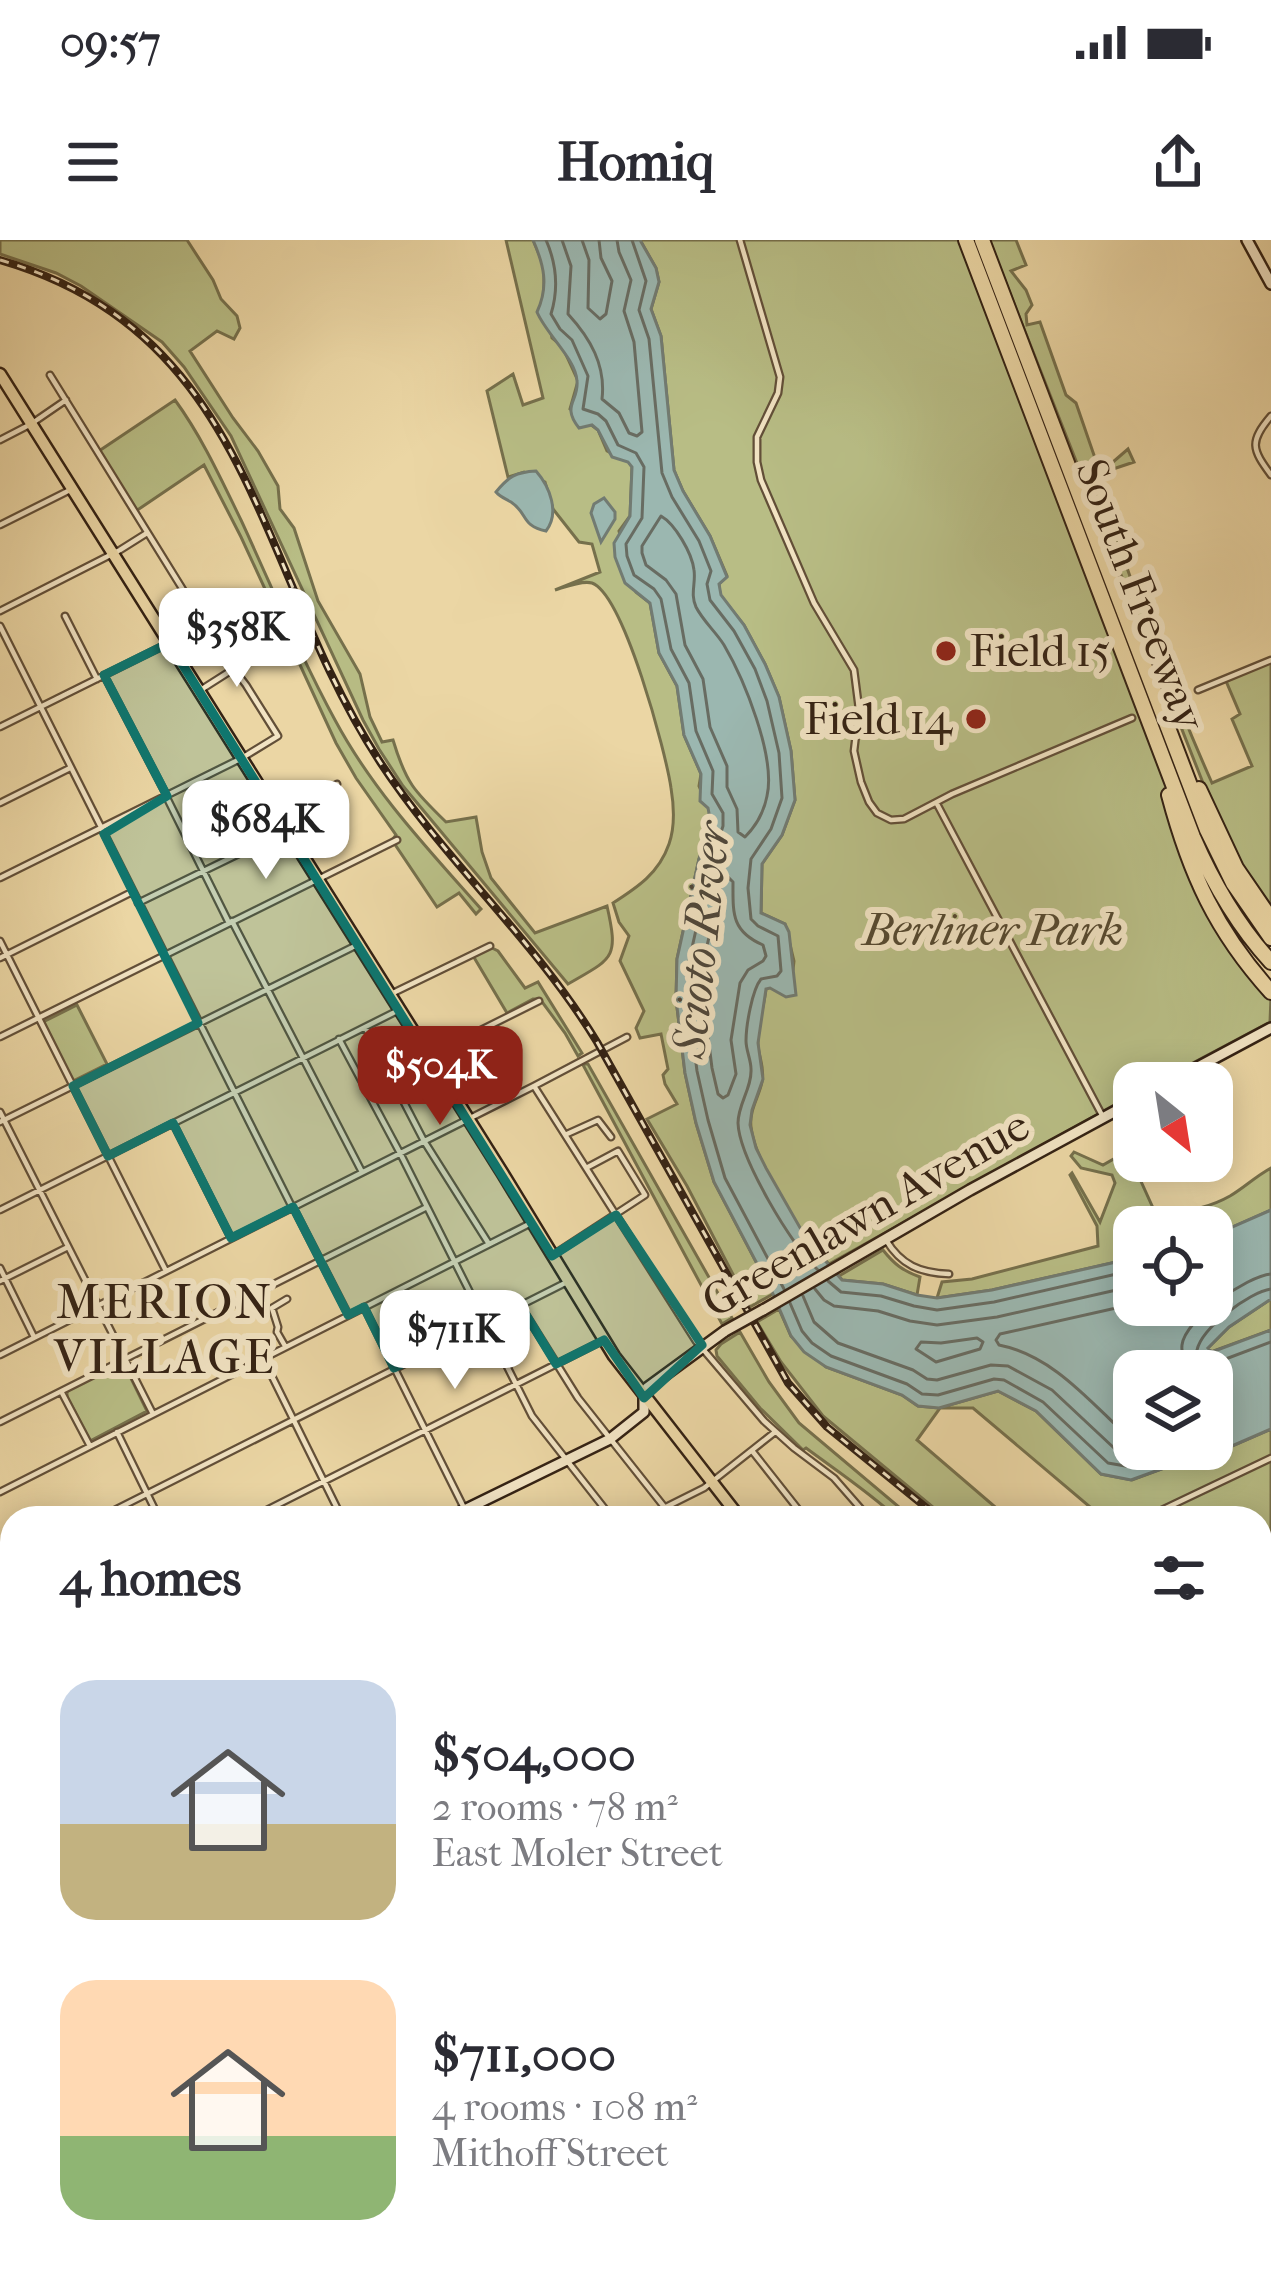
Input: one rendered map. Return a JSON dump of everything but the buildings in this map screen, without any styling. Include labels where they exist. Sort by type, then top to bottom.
[{"type":"highway","name":"South Freeway","points":[[966,240],[1140,720],[1207,868],[1242,927],[1271,962]]},
{"type":"highway","name":"South Freeway","points":[[982,240],[1218,855],[1271,938]]},
{"type":"highway","points":[[1140,720],[1200,889],[1228,940],[1271,992]]},
{"type":"highway","points":[[1178,754],[1236,868],[1271,919]]},
{"type":"main road","points":[[1247,240],[1271,284]]},
{"type":"main road","points":[[0,374],[604,1340],[730,1506]]},
{"type":"main road","points":[[1207,1062],[1271,1028]]},
{"type":"main road","name":"Greenlawn Avenue","points":[[610,1439],[644,1412],[647,1388],[725,1331],[1113,1112]]},
{"type":"main road","points":[[482,1506],[610,1439]]},
{"type":"street","points":[[740,240],[780,377],[778,393],[757,437],[760,480],[814,603],[854,670],[859,709],[854,751],[873,808],[892,820],[904,819],[952,794],[1140,720]]},
{"type":"street","points":[[0,878],[278,736],[50,374]]},
{"type":"street","points":[[0,440],[66,400]]},
{"type":"street","points":[[1271,416],[1256,439],[1255,450],[1271,475]]},
{"type":"street","points":[[0,525],[72,489]]},
{"type":"street","points":[[0,610],[147,533]]},
{"type":"street","points":[[65,616],[166,796],[362,1172]]},
{"type":"street","points":[[0,626],[348,1315]]},
{"type":"street","points":[[0,727],[169,643]]},
{"type":"street","points":[[199,691],[254,656]]},
{"type":"street","points":[[1198,690],[1271,660]]},
{"type":"street","points":[[0,802],[70,768]]},
{"type":"street","points":[[138,903],[283,825],[338,784]]},
{"type":"street","points":[[937,803],[1103,1117]]},
{"type":"street","points":[[0,1037],[398,840]]},
{"type":"street","points":[[3,956],[132,892]]},
{"type":"street","points":[[0,941],[3,956],[166,1271]]},
{"type":"street","points":[[2,1121],[358,944]]},
{"type":"street","points":[[390,995],[490,946]]},
{"type":"street","points":[[429,1056],[539,1001]]},
{"type":"street","points":[[0,1210],[399,1010]]},
{"type":"street","points":[[365,1027],[424,1141],[489,1244]]},
{"type":"street","points":[[0,1355],[627,1036]]},
{"type":"street","points":[[339,1040],[534,1418],[602,1506]]},
{"type":"street","points":[[535,1086],[696,1341],[775,1432],[834,1478],[858,1506]]},
{"type":"street","points":[[0,1112],[153,1414]]},
{"type":"street","points":[[567,1135],[598,1120],[611,1137]]},
{"type":"street","points":[[173,1123],[231,1238]]},
{"type":"street","points":[[551,1256],[643,1198],[645,1193],[618,1151],[587,1167]]},
{"type":"street","points":[[0,1422],[427,1207]]},
{"type":"street","points":[[0,1492],[531,1223]]},
{"type":"street","points":[[886,1240],[912,1267],[949,1274]]},
{"type":"street","points":[[3,1280],[68,1247]]},
{"type":"street","points":[[0,1268],[34,1337]]},
{"type":"street","points":[[122,1506],[567,1282]]},
{"type":"street","points":[[285,1347],[272,1308],[287,1299]]},
{"type":"street","points":[[520,1305],[556,1364],[663,1506]]},
{"type":"street","points":[[364,1307],[463,1506]]},
{"type":"street","points":[[275,1506],[604,1340]]},
{"type":"street","points":[[262,1358],[336,1506]]},
{"type":"street","points":[[61,1390],[90,1446]]},
{"type":"street","points":[[117,1432],[153,1506]]},
{"type":"street","points":[[669,1506],[712,1483],[775,1432]]},
{"type":"street","points":[[752,1450],[796,1506]]},
{"type":"street","points":[[1170,1506],[1271,1458]]},
{"type":"highlighted area","points":[[169,643],[552,1256],[616,1215],[702,1345],[644,1398],[604,1340],[556,1364],[520,1305],[394,1368],[364,1307],[348,1315],[293,1207],[231,1238],[173,1123],[108,1156],[73,1086],[198,1023],[104,834],[167,796],[104,675]]},
{"type":"green space","points":[[0,240],[187,240],[221,299],[237,316],[240,328],[234,339],[217,331],[190,351],[278,486],[280,509],[294,528],[318,601],[360,674],[370,717],[382,742],[393,740],[412,786],[446,822],[476,817],[491,878],[535,933],[607,906],[612,947],[603,962],[568,984],[403,786],[363,720],[231,436],[184,367],[162,342],[81,286],[0,254]]},
{"type":"green space","points":[[506,240],[533,240],[544,266],[552,338],[562,346],[578,381],[570,409],[598,430],[607,451],[632,467],[630,516],[619,531],[636,592],[650,603],[659,653],[677,686],[684,735],[711,814],[677,959],[676,999],[685,1073],[714,1182],[773,1294],[750,1307],[647,1119],[677,1104],[665,1084],[663,1075],[668,1069],[661,1034],[640,1038],[636,1028],[644,1011],[620,961],[629,936],[613,903],[647,878],[665,854],[673,824],[671,788],[652,711],[617,615],[592,583],[555,590],[600,572],[592,544],[579,542],[553,509],[545,482],[524,472],[508,477],[487,391],[513,374],[523,405],[543,398]]},
{"type":"green space","name":"Berliner Park","points":[[640,240],[960,240],[1181,823],[1202,891],[1271,997],[1270,1022],[1195,1062],[1113,1062],[1113,1106],[829,1264],[782,1200],[751,1127],[763,1077],[758,1038],[766,989],[793,970],[794,961],[785,924],[761,913],[762,864],[782,835],[795,800],[791,751],[779,697],[744,625],[720,595],[719,584],[727,576],[674,470],[661,336],[651,309],[659,282]]},
{"type":"green space","points":[[989,240],[1016,240],[1026,265],[1011,271],[1032,305],[1026,314],[1027,325],[1040,322],[1096,461],[1113,462],[1128,449],[1134,462],[1095,475],[1150,630],[1212,783],[1252,766],[1232,719],[1240,714],[1226,681],[1271,662],[1271,914],[1220,826]]},
{"type":"green space","points":[[175,400],[218,474],[350,746],[402,819],[481,909],[476,914],[459,893],[437,907],[392,840],[396,835],[336,743],[204,465],[136,511],[99,451]]},
{"type":"green space","points":[[490,947],[525,988],[538,982],[582,1053],[578,1056],[540,999],[507,1013],[472,954]]},
{"type":"green space","points":[[77,1005],[107,1064],[73,1081],[43,1022]]},
{"type":"green space","points":[[582,1063],[588,1064],[732,1318],[722,1324]]},
{"type":"green space","points":[[1074,1152],[1103,1165],[1113,1159],[1113,1178],[1081,1168],[1071,1156]]},
{"type":"green space","points":[[1271,1168],[1271,1210],[1233,1227],[1233,1206],[1202,1206],[1230,1196]]},
{"type":"green space","points":[[1070,1175],[1100,1222],[1115,1183],[1141,1182],[1152,1206],[1113,1206],[1113,1263],[937,1298],[942,1282],[972,1279],[1098,1246],[1097,1226]]},
{"type":"green space","points":[[883,1250],[920,1277],[917,1295],[839,1276]]},
{"type":"green space","points":[[1271,1299],[1271,1330],[1216,1350],[1207,1349]]},
{"type":"green space","points":[[779,1309],[791,1336],[826,1367],[902,1395],[918,1406],[939,1408],[998,1391],[1036,1411],[1101,1474],[1132,1480],[1159,1470],[1233,1470],[1233,1446],[1271,1429],[1271,1506],[1089,1506],[973,1408],[940,1408],[917,1440],[994,1506],[932,1506],[823,1416],[757,1322]]},
{"type":"green space","points":[[740,1332],[799,1423],[898,1506],[883,1506],[803,1450],[717,1356],[721,1344]]},
{"type":"green space","points":[[125,1366],[147,1411],[90,1441],[67,1391]]},
{"type":"water","name":"Scioto River","points":[[533,240],[640,240],[656,268],[659,282],[651,309],[661,336],[674,470],[727,577],[719,584],[721,595],[744,625],[779,697],[795,800],[782,835],[762,864],[761,913],[785,924],[789,932],[796,995],[786,997],[766,989],[758,1043],[763,1079],[750,1125],[766,1168],[807,1240],[842,1280],[883,1284],[937,1298],[1113,1263],[1113,1326],[1230,1326],[1210,1350],[1113,1350],[1113,1470],[1158,1470],[1131,1480],[1101,1474],[1036,1411],[998,1391],[939,1408],[918,1406],[902,1395],[826,1367],[791,1336],[714,1182],[696,1123],[676,999],[677,959],[711,824],[708,808],[700,801],[701,774],[684,735],[677,686],[659,653],[650,603],[625,583],[615,557],[614,543],[630,516],[632,467],[612,457],[592,425],[579,428],[574,420],[575,373],[537,312],[544,284]]},
{"type":"water","points":[[536,471],[552,500],[546,531],[528,523],[516,506],[496,492],[513,476]]},
{"type":"water","points":[[604,498],[615,519],[601,542],[591,513],[594,504]]},
{"type":"water","points":[[1271,1210],[1271,1299],[1233,1324],[1233,1227]]},
{"type":"water","points":[[1271,1330],[1271,1429],[1233,1446],[1233,1350],[1217,1350]]},
{"type":"railway","points":[[0,260],[85,295],[150,343],[200,401],[239,468],[338,689],[380,762],[573,1005],[788,1383],[827,1427],[924,1506]]},
{"type":"place","name":"Field 15","points":[[946,651]]},
{"type":"place","name":"Field 14","points":[[976,719]]},
{"type":"district","name":"MERION VILLAGE","points":[[165,1330]]}]
